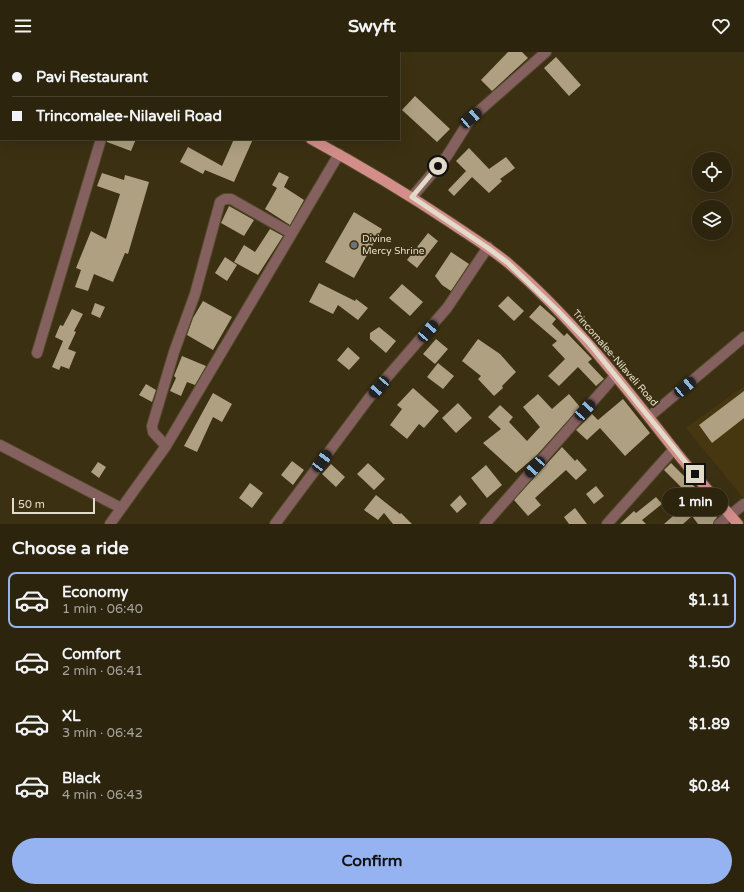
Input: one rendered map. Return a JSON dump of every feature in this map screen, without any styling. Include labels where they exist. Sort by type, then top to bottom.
[{"type":"main road","name":"Trincomalee-Nilaveli Road","points":[[313,140],[412,197],[508,263],[589,343],[615,376],[650,416],[674,449],[738,524]]},
{"type":"street","points":[[412,197],[447,156],[471,118],[546,52]]},
{"type":"street","points":[[37,353],[101,140]]},
{"type":"street","points":[[110,524],[166,446],[339,154]]},
{"type":"street","points":[[166,446],[153,432],[152,426],[174,352],[195,294],[220,202],[225,199],[231,199],[291,234]]},
{"type":"street","points":[[275,524],[369,398],[447,308],[488,248]]},
{"type":"street","points":[[650,416],[744,337]]},
{"type":"street","points":[[485,524],[615,376]]},
{"type":"street","points":[[0,445],[121,508]]},
{"type":"street","points":[[607,524],[674,449]]},
{"type":"street","points":[[718,524],[729,514],[744,504]]},
{"type":"shaded area","points":[[744,386],[744,499],[686,428]]},
{"type":"building","points":[[508,52],[522,52],[528,58],[492,91],[481,80]]},
{"type":"building","points":[[556,57],[581,85],[569,96],[544,68]]},
{"type":"building","points":[[415,96],[450,129],[437,142],[402,110]]},
{"type":"building","points":[[107,140],[136,140],[131,151],[107,142]]},
{"type":"building","points":[[234,140],[253,140],[234,182],[205,170],[203,174],[180,162],[188,147],[222,166]]},
{"type":"building","points":[[469,148],[489,169],[506,157],[515,168],[500,179],[502,181],[489,193],[472,177],[454,196],[448,190],[466,171],[456,161]]},
{"type":"building","points":[[279,172],[289,177],[284,187],[304,200],[290,225],[265,209],[277,188],[272,185]]},
{"type":"building","points":[[102,173],[124,180],[125,175],[149,182],[128,254],[125,253],[113,282],[94,274],[88,291],[75,287],[81,270],[76,268],[91,231],[106,239],[120,194],[97,186]]},
{"type":"building","points":[[229,206],[254,220],[244,236],[221,223]]},
{"type":"building","name":"Divine Mercy Shrine","points":[[354,212],[382,229],[354,278],[325,262]]},
{"type":"building","points":[[270,229],[283,236],[258,275],[234,262],[244,245],[255,252]]},
{"type":"building","points":[[428,233],[438,241],[417,268],[407,260]]},
{"type":"building","points":[[451,252],[469,264],[451,291],[442,285],[435,276]]},
{"type":"building","points":[[225,257],[237,265],[227,281],[215,273]]},
{"type":"building","points":[[319,283],[355,301],[356,299],[368,308],[358,320],[338,305],[333,314],[309,302]]},
{"type":"building","points":[[402,284],[423,302],[410,316],[389,298]]},
{"type":"building","points":[[508,296],[524,311],[514,321],[498,306]]},
{"type":"building","points":[[203,301],[232,317],[213,350],[187,335],[193,318]]},
{"type":"building","points":[[95,303],[105,307],[100,318],[91,314]]},
{"type":"building","points":[[540,305],[556,319],[552,324],[564,336],[567,333],[592,359],[588,362],[604,379],[596,386],[578,367],[559,386],[548,376],[565,359],[552,345],[557,341],[529,317]]},
{"type":"building","points":[[72,309],[83,314],[74,331],[76,332],[68,349],[76,352],[69,369],[61,366],[59,370],[52,367],[63,341],[55,337],[60,325],[63,326]]},
{"type":"building","points":[[379,327],[396,341],[386,353],[370,339],[370,333]]},
{"type":"building","points":[[436,339],[448,349],[435,364],[423,354]]},
{"type":"building","points":[[478,339],[500,354],[516,372],[502,386],[503,388],[494,396],[478,379],[481,376],[462,361]]},
{"type":"building","points":[[348,347],[360,358],[349,370],[337,360]]},
{"type":"building","points":[[182,356],[206,366],[195,385],[187,382],[181,396],[170,391],[176,378],[174,376]]},
{"type":"building","points":[[438,363],[454,376],[443,389],[427,377]]},
{"type":"building","points":[[146,384],[156,390],[152,402],[139,395]]},
{"type":"building","points":[[413,388],[439,411],[424,428],[419,424],[407,439],[390,425],[402,409],[397,405]]},
{"type":"building","points":[[744,391],[744,418],[712,443],[699,425]]},
{"type":"building","points":[[213,393],[232,404],[222,422],[213,417],[197,452],[184,446]]},
{"type":"building","points":[[538,394],[552,409],[569,394],[580,407],[536,456],[516,473],[483,443],[501,429],[488,417],[500,405],[513,417],[509,422],[527,441],[540,427],[523,407]]},
{"type":"building","points":[[623,399],[650,433],[625,456],[600,428],[587,440],[576,430],[592,414],[598,420]]},
{"type":"building","points":[[458,403],[472,418],[456,433],[442,418]]},
{"type":"building","points":[[562,447],[575,461],[577,459],[587,470],[576,480],[566,470],[535,498],[541,505],[528,516],[514,500]]},
{"type":"building","points":[[292,461],[304,470],[293,485],[281,475]]},
{"type":"building","points":[[98,462],[106,467],[99,478],[91,472]]},
{"type":"building","points":[[368,463],[385,479],[374,490],[357,474]]},
{"type":"building","points":[[671,463],[697,489],[690,496],[664,470]]},
{"type":"building","points":[[331,464],[345,477],[336,487],[322,474]]},
{"type":"building","points":[[486,465],[502,485],[487,498],[471,478]]},
{"type":"building","points":[[250,483],[263,493],[252,508],[239,498]]},
{"type":"building","points":[[596,486],[604,496],[594,504],[586,494]]},
{"type":"building","points":[[698,494],[717,517],[713,524],[698,524],[692,516],[683,524],[664,524]]},
{"type":"building","points":[[376,495],[400,514],[401,513],[412,524],[393,524],[384,513],[378,520],[364,510]]},
{"type":"building","points":[[460,495],[467,504],[457,513],[450,505]]},
{"type":"building","points":[[656,497],[662,504],[642,520],[646,524],[620,524],[634,511],[636,513]]},
{"type":"building","points":[[575,508],[587,524],[569,524],[564,517]]},
{"type":"place","name":"Divine Mercy Shrine","points":[[354,245]]},
{"type":"route","points":[[438,166],[412,197],[508,263],[557,310],[589,343],[615,376],[650,416],[674,449],[695,474]]}]
